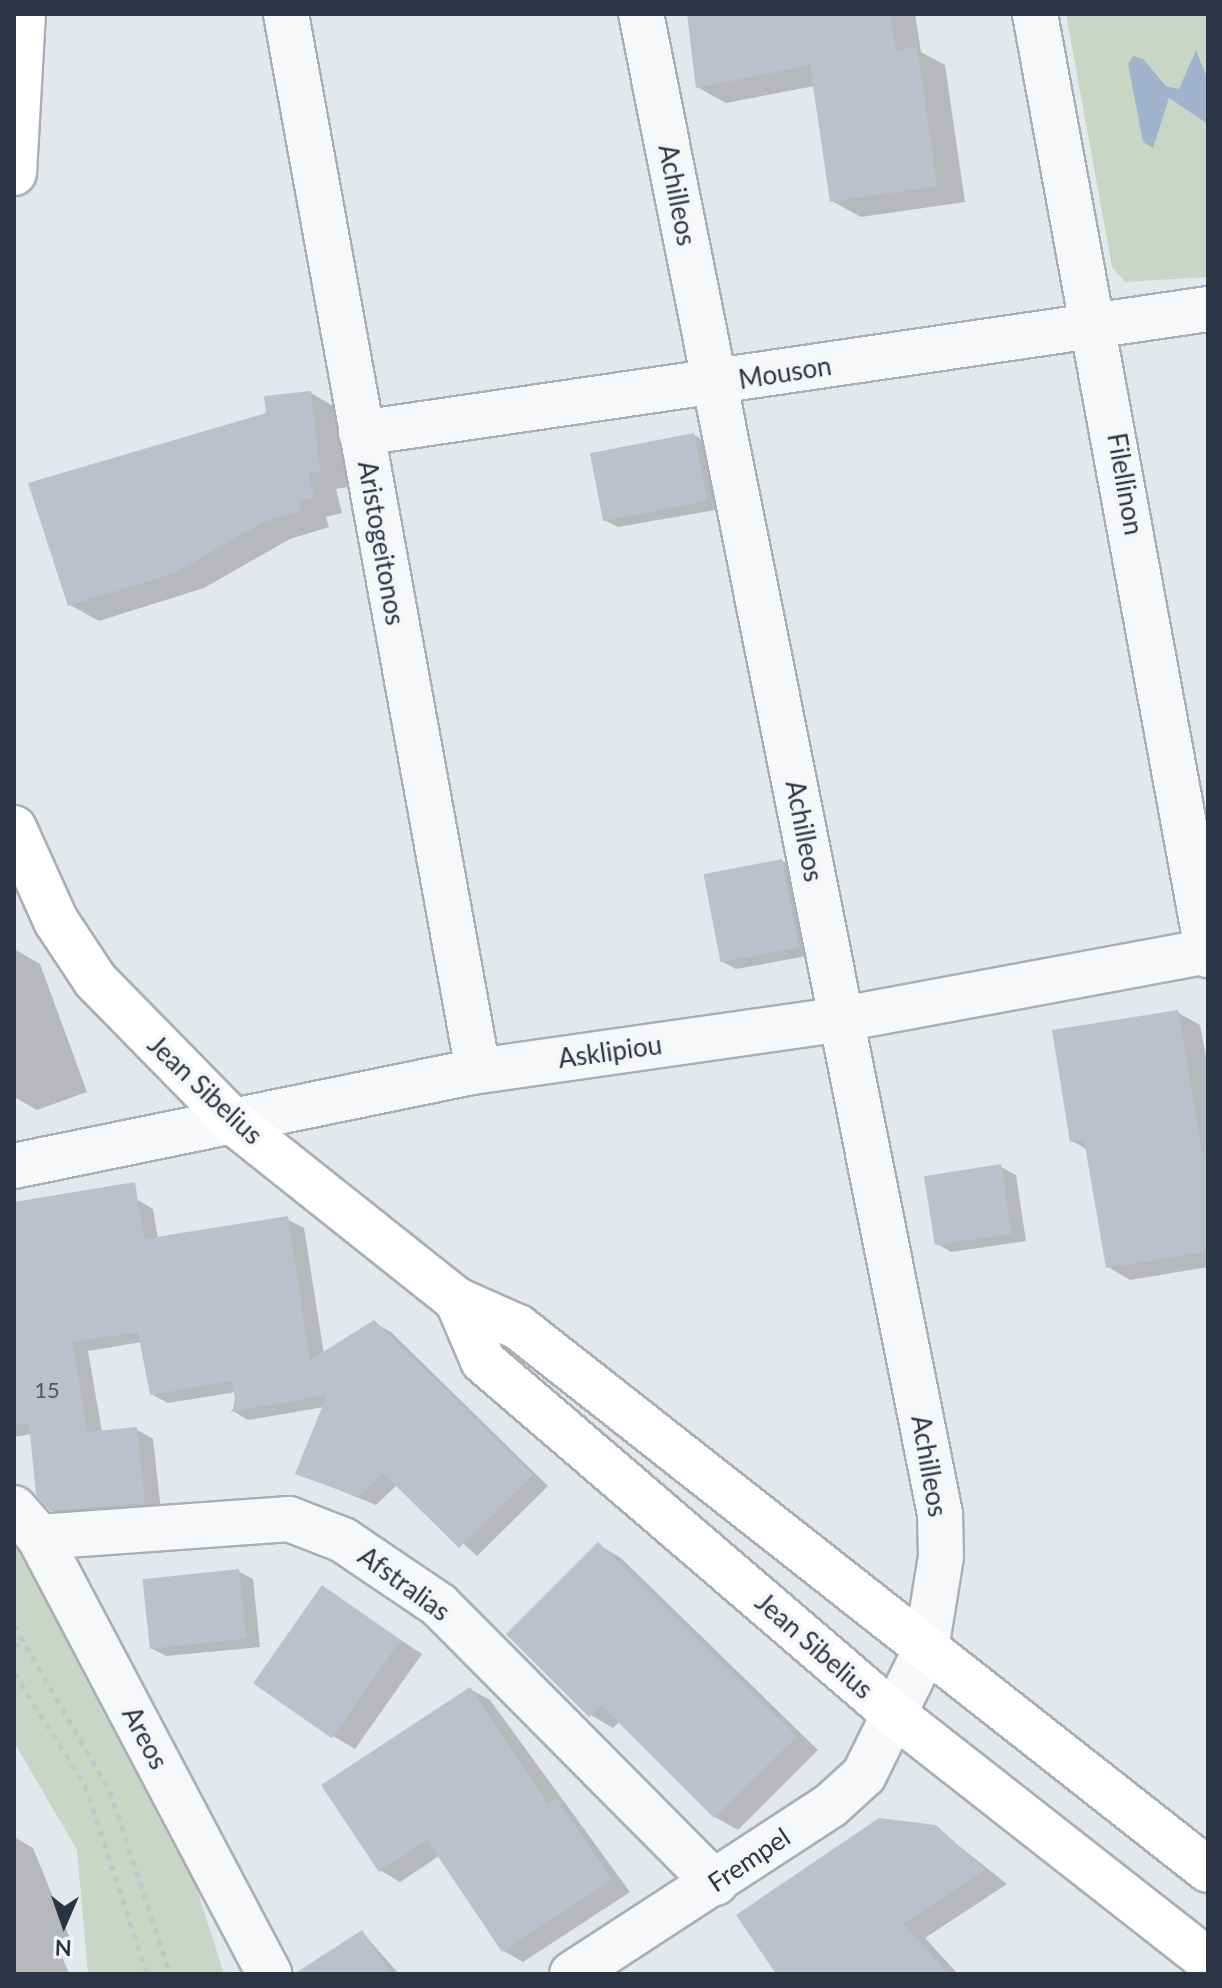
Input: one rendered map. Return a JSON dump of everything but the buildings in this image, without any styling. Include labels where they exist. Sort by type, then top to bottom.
[{"type":"main road","points":[[14,173],[23,14]]},
{"type":"main road","name":"Jean Sibelius","points":[[14,828],[56,921],[95,980],[238,1126],[457,1300],[518,1327],[1208,1870]]},
{"type":"main road","name":"Jean Sibelius","points":[[457,1300],[483,1361],[895,1715],[1208,1960]]},
{"type":"street","name":"Aristogeitonos","points":[[286,14],[478,1071]]},
{"type":"street","name":"Achilleos","points":[[641,14],[940,1514],[926,1649],[895,1715]]},
{"type":"street","name":"Filellinon","points":[[1035,14],[1098,326],[1208,952]]},
{"type":"street","name":"Mouson","points":[[361,433],[715,384],[1208,309]]},
{"type":"street","name":"Asklipiou","points":[[14,1166],[238,1126],[478,1071],[842,1019],[1208,952]]},
{"type":"street","name":"Afstralias","points":[[26,1522],[289,1519],[343,1540],[439,1605],[715,1883]]},
{"type":"street","name":"Areos","points":[[26,1522],[269,1974]]},
{"type":"street","name":"Frempel","points":[[572,1974],[715,1883],[851,1788],[895,1715]]},
{"type":"path","points":[[14,1625],[110,1791],[170,1974]]},
{"type":"path","points":[[14,1647],[25,1641]]},
{"type":"path","points":[[14,1673],[85,1785],[147,1974]]},
{"type":"green space","points":[[1066,14],[1208,14],[1208,277],[1125,282],[1112,267]]},
{"type":"green space","points":[[14,1515],[182,1842],[224,1974],[88,1974],[77,1850],[14,1742]]},
{"type":"water","points":[[1196,50],[1208,80],[1208,124],[1169,98],[1153,148],[1143,142],[1128,64],[1133,56],[1143,59],[1166,86],[1179,89]]}]
